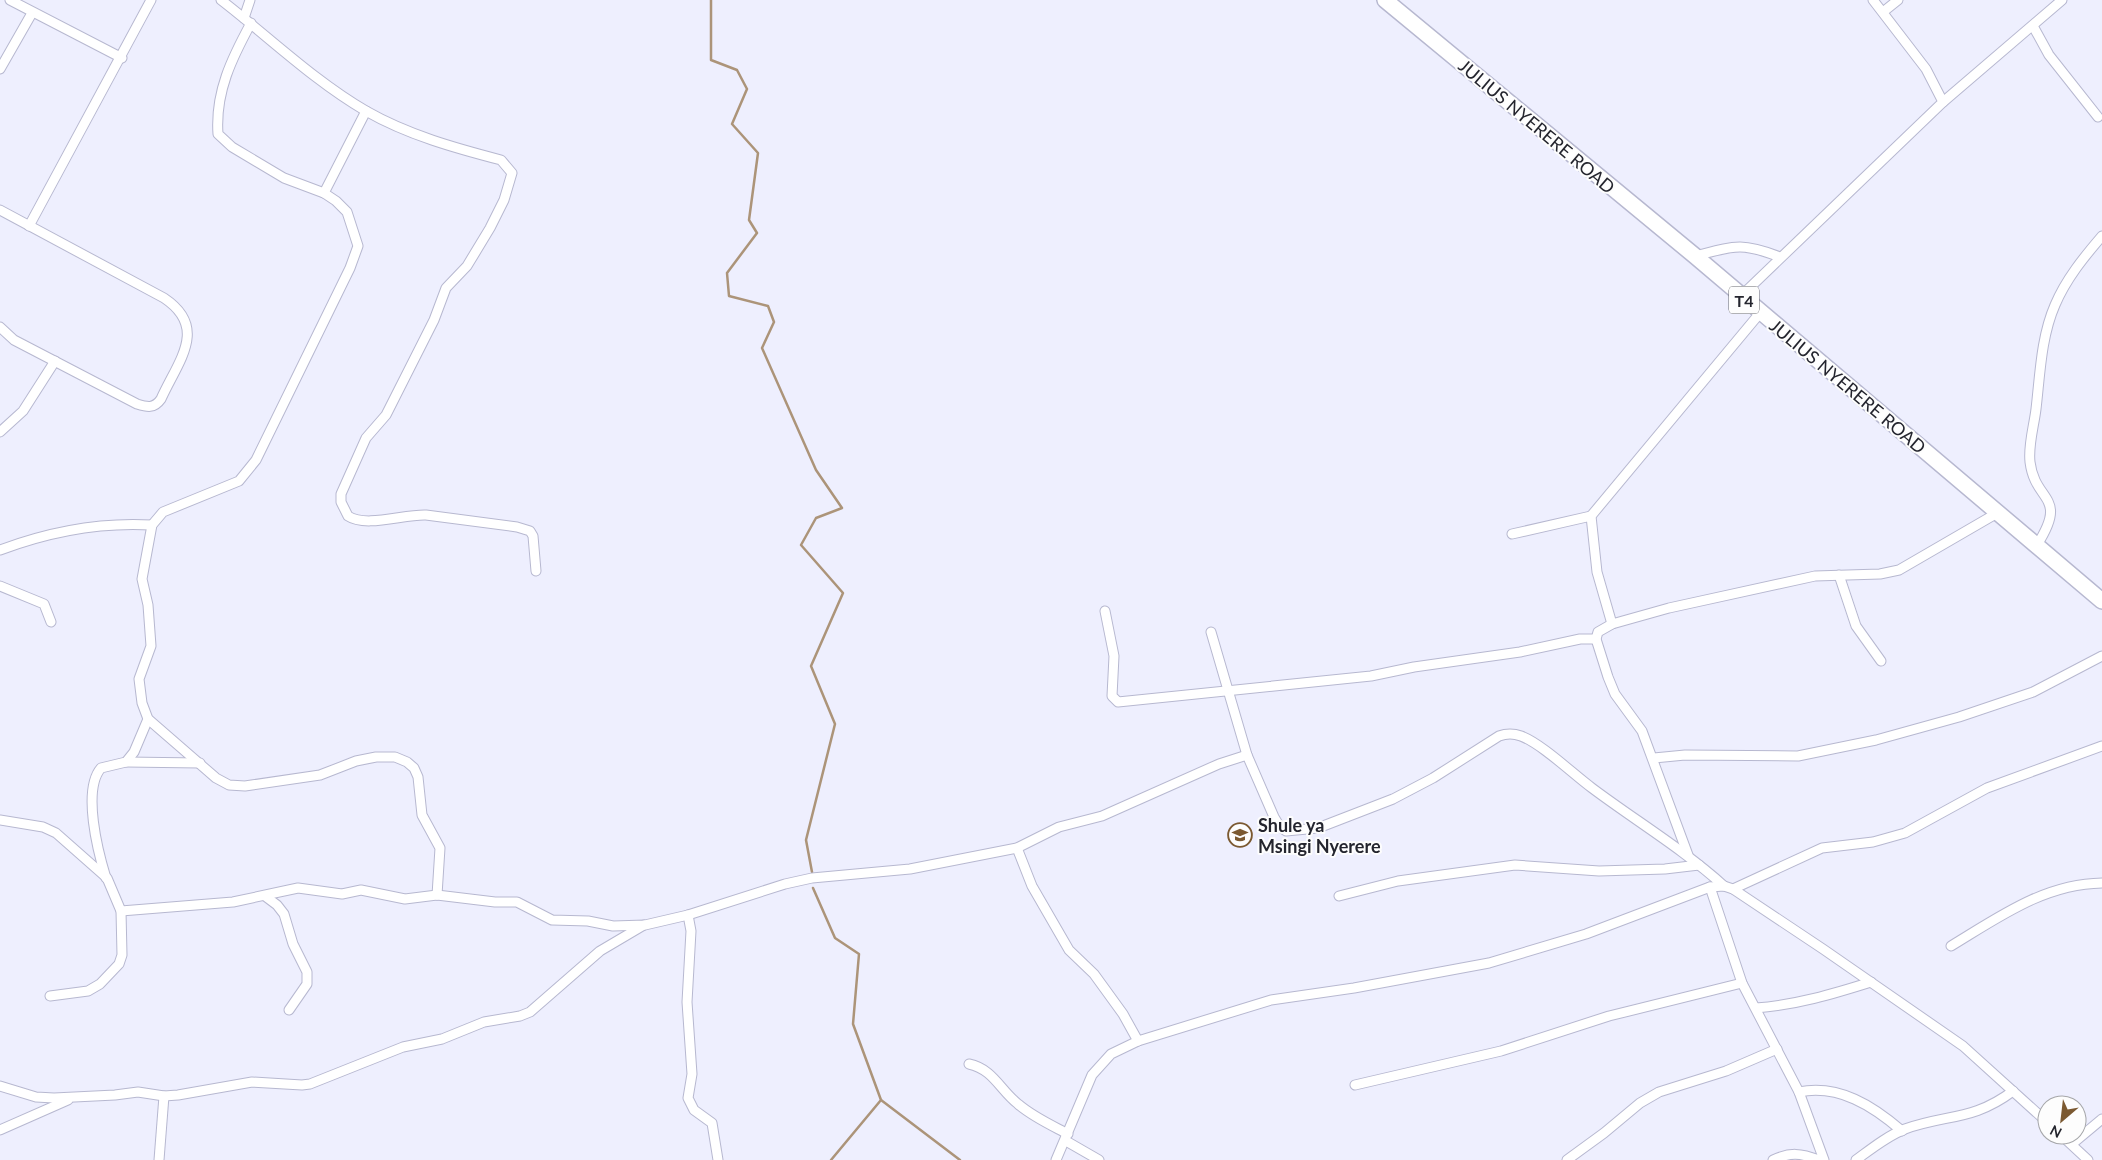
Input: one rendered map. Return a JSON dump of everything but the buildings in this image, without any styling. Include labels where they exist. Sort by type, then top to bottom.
[{"type":"highway","name":"JULIUS NYERERE ROAD","points":[[1385,0],[1695,256],[2102,601]]},
{"type":"street","points":[[10,0],[122,58]]},
{"type":"street","points":[[29,226],[122,58],[151,0]]},
{"type":"street","points":[[221,0],[248,20],[278,48],[366,111],[434,141],[501,160],[512,174],[504,200],[490,228],[467,266],[446,288],[434,320],[386,415],[366,438],[341,494],[341,502],[348,516],[363,522],[412,514],[426,514],[517,527],[530,532],[533,536],[536,571]]},
{"type":"street","points":[[250,0],[248,20],[221,90],[218,134],[232,147],[284,178],[324,193],[348,212],[358,246],[350,268],[256,460],[239,481],[163,512],[152,525],[142,580],[148,605],[151,646],[139,679],[142,703],[148,719],[222,782],[229,785],[245,786],[320,776],[356,761],[376,757],[395,758],[407,762],[414,768],[418,778],[422,815],[440,848],[437,895]]},
{"type":"street","points":[[1873,0],[1926,70],[1943,102]]},
{"type":"street","points":[[1883,12],[1898,0]]},
{"type":"street","points":[[1740,296],[1943,102],[2062,0]]},
{"type":"street","points":[[0,69],[32,13]]},
{"type":"street","points":[[2033,26],[2049,55],[2098,117]]},
{"type":"street","points":[[324,193],[366,111]]},
{"type":"street","points":[[0,327],[14,340],[136,404],[148,408],[158,404],[161,399],[188,340],[189,329],[184,316],[176,306],[164,298],[1,213]]},
{"type":"street","points":[[2037,545],[2049,526],[2052,516],[2048,502],[2035,478],[2030,454],[2044,343],[2054,306],[2060,293],[2083,257],[2102,236]]},
{"type":"street","points":[[1695,256],[1728,247],[1746,246],[1780,257]]},
{"type":"street","points":[[1512,534],[1591,516],[1760,313]]},
{"type":"street","points":[[0,432],[23,411],[54,361]]},
{"type":"street","points":[[1688,855],[1654,758],[1635,719],[1625,710],[1615,694],[1596,639],[1598,632],[1612,624],[1669,608],[1815,576],[1880,574],[1899,570],[1999,512]]},
{"type":"street","points":[[1591,516],[1596,572],[1612,624]]},
{"type":"street","points":[[0,550],[21,542],[76,530],[131,524],[152,525]]},
{"type":"street","points":[[1839,575],[1856,626],[1881,661]]},
{"type":"street","points":[[0,586],[44,604],[51,622]]},
{"type":"street","points":[[1105,611],[1114,656],[1112,694],[1115,700],[1122,702],[1371,676],[1414,667],[1520,652],[1580,639],[1596,639]]},
{"type":"street","points":[[1211,632],[1247,755],[1274,817],[1280,827],[1286,831],[1318,828],[1393,799],[1432,778],[1499,736],[1511,733],[1523,736],[1614,804],[1688,855],[1728,888],[1871,982],[1963,1046],[2037,1113]]},
{"type":"street","points":[[1654,758],[1685,755],[1798,756],[1876,740],[1959,717],[2033,692],[2102,656]]},
{"type":"street","points":[[126,762],[134,752],[148,719]]},
{"type":"street","points":[[1056,1160],[1092,1076],[1112,1054],[1138,1040],[1271,1000],[1354,988],[1488,964],[1586,934],[1710,887],[1728,888],[1822,848],[1873,842],[1905,833],[1987,788],[2102,746]]},
{"type":"street","points":[[121,911],[233,902],[298,888],[342,894],[361,890],[405,898],[437,895],[495,902],[517,902],[552,920],[588,921],[613,926],[645,925],[688,915],[785,884],[812,878],[910,869],[1016,848],[1059,827],[1102,816],[1219,764],[1247,755]]},
{"type":"street","points":[[50,996],[88,991],[100,984],[119,964],[122,955],[121,911],[106,878],[95,838],[95,781],[101,768],[126,762],[200,763]]},
{"type":"street","points":[[0,820],[43,827],[56,833],[106,878]]},
{"type":"street","points":[[1016,848],[1032,886],[1069,950],[1094,974],[1123,1014],[1138,1040]]},
{"type":"street","points":[[1339,896],[1398,881],[1515,865],[1598,871],[1665,869],[1699,865]]},
{"type":"street","points":[[1950,946],[2032,899],[2080,884],[2102,883]]},
{"type":"street","points":[[1710,887],[1742,983],[1799,1092],[1824,1160]]},
{"type":"street","points":[[265,896],[277,905],[284,914],[293,944],[307,972],[307,984],[289,1010]]},
{"type":"street","points":[[688,915],[691,931],[687,1002],[692,1074],[688,1098],[694,1110],[712,1123],[718,1160]]},
{"type":"street","points":[[0,1086],[36,1097],[74,1097],[115,1096],[138,1092],[164,1096],[196,1093],[252,1082],[302,1086],[376,1060],[403,1048],[442,1039],[484,1022],[520,1016],[547,999],[600,951],[645,925]]},
{"type":"street","points":[[1756,1008],[1785,1006],[1871,982]]},
{"type":"street","points":[[1355,1085],[1501,1051],[1608,1016],[1742,983]]},
{"type":"street","points":[[1567,1160],[1604,1133],[1632,1109],[1659,1092],[1726,1071],[1777,1049]]},
{"type":"street","points":[[969,1064],[982,1067],[1016,1103],[1099,1160]]},
{"type":"street","points":[[1799,1092],[1829,1091],[1851,1097],[1874,1109],[1902,1130]]},
{"type":"street","points":[[1856,1160],[1880,1142],[1902,1130],[1979,1112],[1996,1104],[2013,1091]]},
{"type":"street","points":[[159,1160],[164,1096]]},
{"type":"street","points":[[0,1130],[74,1097]]},
{"type":"street","points":[[2087,1132],[2102,1119]]},
{"type":"street","points":[[2073,1145],[2082,1158]]},
{"type":"street","points":[[1773,1160],[1786,1154],[1798,1154],[1819,1160]]},
{"type":"waterway","points":[[711,0],[711,60],[737,70],[747,89],[732,124],[758,153],[749,220],[757,233],[727,273],[729,296],[768,306],[774,322],[762,348],[816,470],[842,508],[816,518],[801,545],[843,593],[811,666],[835,724],[806,840],[812,872]]},
{"type":"waterway","points":[[813,888],[835,938],[859,954],[853,1024],[881,1100],[831,1160]]},
{"type":"waterway","points":[[881,1100],[960,1160]]},
{"type":"place","name":"Shule ya Msingi Nyerere","points":[[1240,835]]}]
